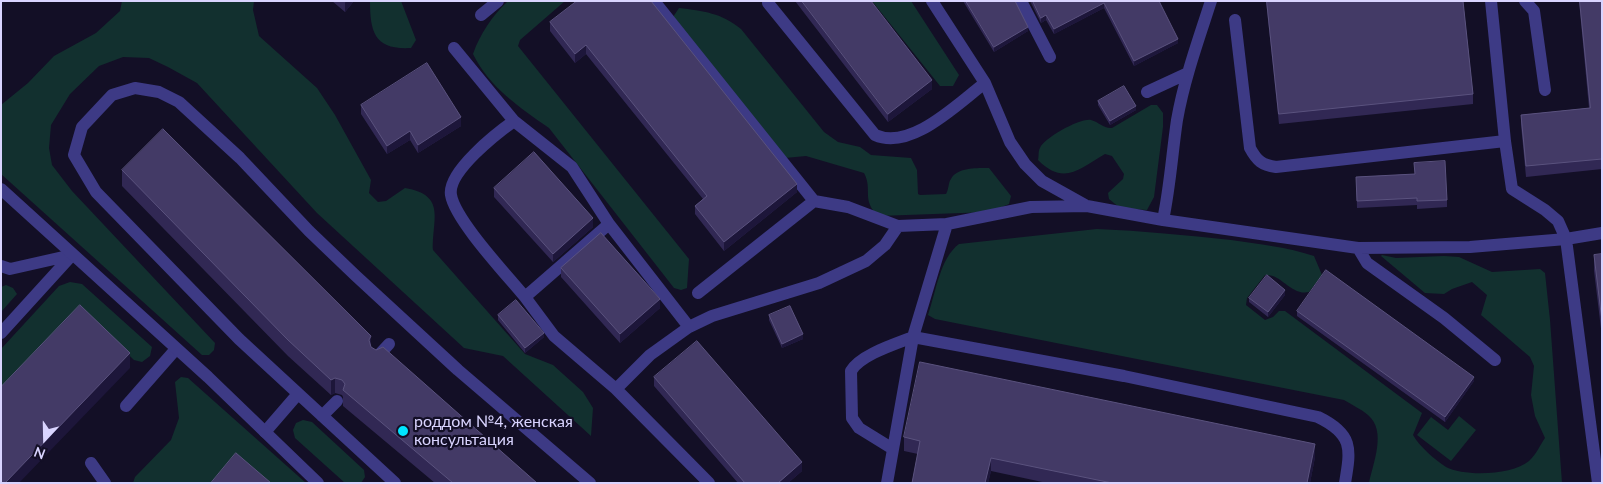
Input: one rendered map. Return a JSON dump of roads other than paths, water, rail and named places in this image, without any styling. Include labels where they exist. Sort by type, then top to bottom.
[{"type":"street","points":[[481,15],[498,1]]},
{"type":"street","points":[[654,1],[814,200],[848,207],[898,226],[947,224],[1031,206],[1087,206],[1163,220],[1358,248],[1470,247],[1566,239],[1602,233]]},
{"type":"street","points":[[932,1],[985,83],[1010,142],[1025,164],[1042,181],[1087,206]]},
{"type":"street","points":[[1021,1],[1050,57]]},
{"type":"street","points":[[1163,220],[1170,186],[1177,121],[1188,73],[1211,1]]},
{"type":"street","points":[[1491,1],[1505,141],[1512,189],[1552,216],[1558,222],[1566,239],[1598,483]]},
{"type":"street","points":[[1525,1],[1534,11],[1545,90]]},
{"type":"street","points":[[768,3],[875,135],[884,139],[894,139],[919,132],[985,83]]},
{"type":"street","points":[[1235,20],[1250,148],[1256,160],[1264,166],[1276,168],[1505,141]]},
{"type":"street","points":[[454,48],[514,120],[572,167],[609,224],[689,327]]},
{"type":"street","points":[[1147,92],[1188,73]]},
{"type":"street","points":[[395,483],[297,395],[239,339],[96,192],[74,155],[82,127],[112,95],[135,88],[159,92],[179,102],[240,158],[309,231],[370,289],[458,370],[590,483]]},
{"type":"street","points":[[514,120],[470,159],[454,180],[450,194],[460,217],[554,336],[616,389],[709,483]]},
{"type":"street","points":[[1,189],[176,349],[318,483]]},
{"type":"street","points":[[698,294],[814,200]]},
{"type":"street","points":[[525,297],[609,224]]},
{"type":"street","points":[[887,483],[913,336],[947,224]]},
{"type":"street","points":[[616,389],[650,356],[689,327],[712,316],[819,283],[866,261],[884,245],[898,226]]},
{"type":"street","points":[[1358,248],[1367,263],[1444,318],[1495,360]]},
{"type":"street","points":[[1,266],[10,269],[72,255]]},
{"type":"street","points":[[1,333],[72,255]]},
{"type":"street","points":[[893,449],[859,428],[852,418],[851,371],[854,364],[913,336],[1124,376],[1318,417],[1338,428],[1348,443],[1350,454],[1345,483]]},
{"type":"street","points":[[377,357],[389,344]]},
{"type":"street","points":[[126,406],[176,349]]},
{"type":"street","points":[[265,432],[297,395]]},
{"type":"street","points":[[322,416],[337,401]]},
{"type":"street","points":[[91,463],[105,483]]},
{"type":"place","name":"роддом №4, женская консультация","points":[[403,431]]}]
